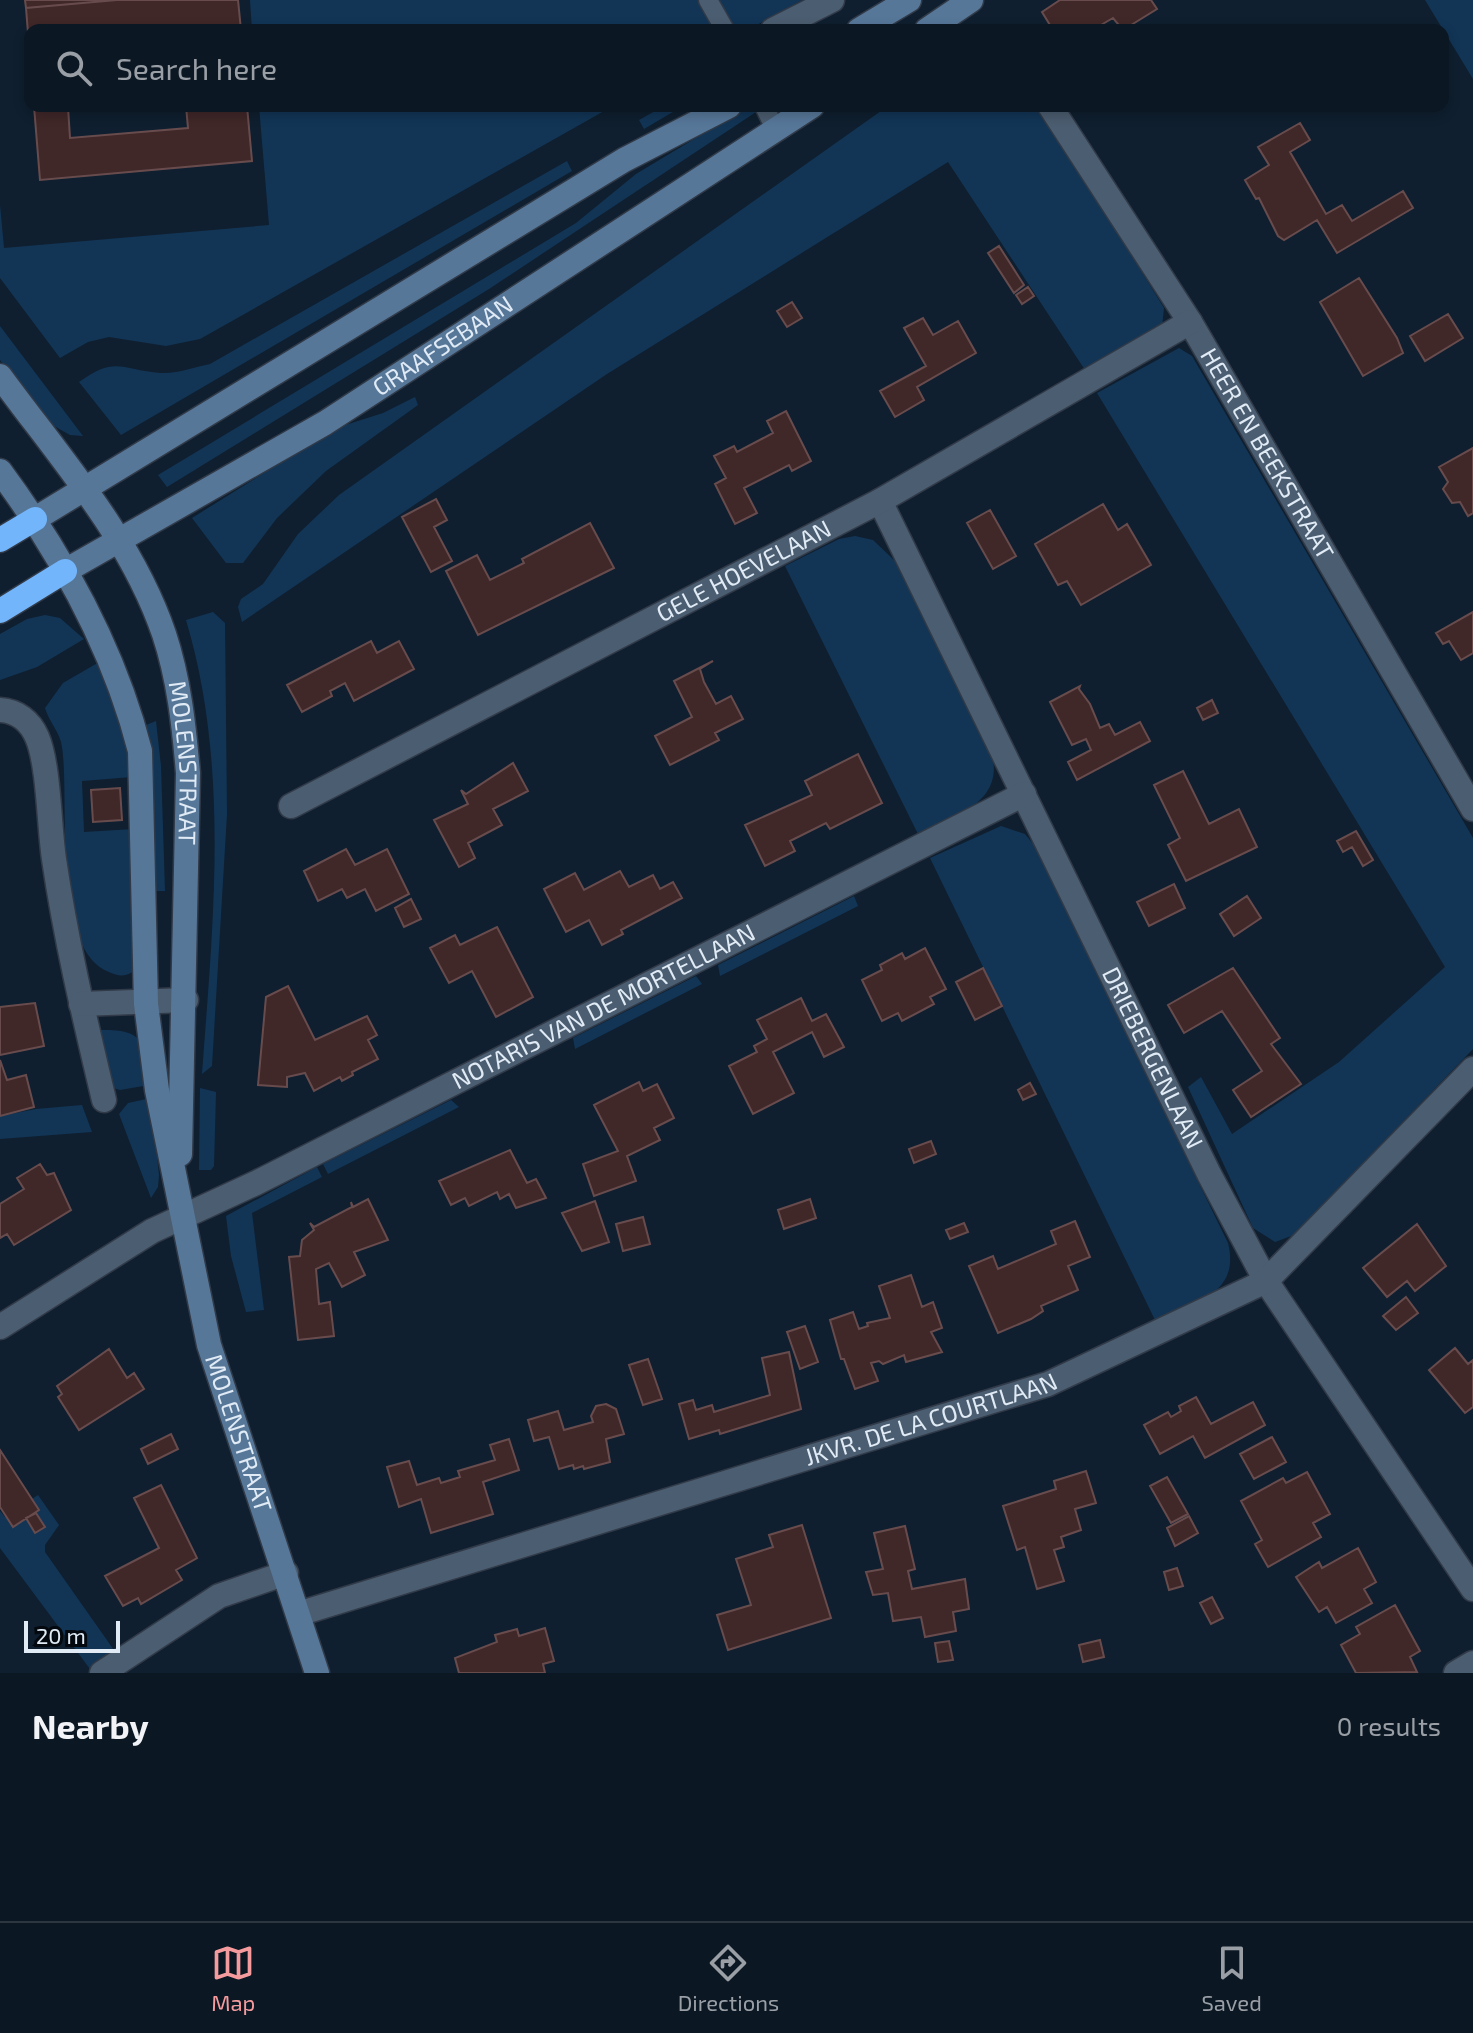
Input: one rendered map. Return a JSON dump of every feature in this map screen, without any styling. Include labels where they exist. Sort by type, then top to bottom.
[{"type":"highway","points":[[0,540],[35,519]]},
{"type":"highway","points":[[0,611],[65,571]]},
{"type":"main road","points":[[869,24],[909,0]]},
{"type":"main road","points":[[936,24],[971,0]]},
{"type":"main road","points":[[35,519],[624,160],[717,112]]},
{"type":"main road","name":"GRAAFSEBAAN","points":[[65,571],[118,538],[325,423],[802,112]]},
{"type":"main road","name":"MOLENSTRAAT","points":[[0,376],[118,538],[160,624],[182,712],[189,788],[179,1188]]},
{"type":"main road","name":"MOLENSTRAAT","points":[[0,471],[35,519],[65,571],[119,681],[140,751],[146,1004],[157,1090],[209,1345],[317,1673]]},
{"type":"street","points":[[785,24],[832,0]]},
{"type":"street","name":"HEER EN BEEKSTRAAT","points":[[1054,112],[1190,322],[1473,809]]},
{"type":"street","name":"GELE HOEVELAAN","points":[[291,806],[880,501],[1190,322]]},
{"type":"street","name":"DRIEBERGENLAAN","points":[[880,501],[1209,1174],[1266,1281],[1473,1589]]},
{"type":"street","points":[[8,711],[32,728],[42,751],[47,814],[67,945],[104,1100]]},
{"type":"street","name":"NOTARIS VAN DE MORTELLAAN","points":[[0,1327],[182,1215],[256,1183],[1024,794]]},
{"type":"street","points":[[81,1004],[146,1004],[186,1000]]},
{"type":"street","name":"JKVR. DE LA COURTLAAN","points":[[298,1614],[1048,1384],[1266,1281],[1473,1069]]},
{"type":"street","points":[[102,1673],[219,1596],[286,1573]]},
{"type":"street","points":[[1456,1673],[1473,1663]]},
{"type":"lane","points":[[708,0],[722,24]]},
{"type":"lane","points":[[767,112],[775,129]]},
{"type":"shaded area","points":[[250,0],[802,0],[759,24],[252,24]]},
{"type":"shaded area","points":[[1425,0],[1473,0],[1473,79],[1449,40],[1449,24],[1440,24]]},
{"type":"shaded area","points":[[260,112],[602,112],[200,339],[166,346],[109,337],[88,342],[60,358],[0,278],[0,205],[4,248],[269,225]]},
{"type":"shaded area","points":[[653,112],[673,112],[644,129],[639,120]]},
{"type":"shaded area","points":[[739,112],[756,112],[489,289],[167,487],[158,475],[576,223],[636,174]]},
{"type":"shaded area","points":[[880,112],[1038,112],[1070,156],[1164,308],[1162,327],[1085,370],[948,162],[607,374],[242,622],[238,607],[241,599],[263,584],[298,534],[339,495]]},
{"type":"shaded area","points":[[567,161],[572,171],[121,435],[79,382],[111,366],[167,373],[210,364]]},
{"type":"shaded area","points":[[0,326],[83,436],[70,435],[54,426],[0,360]]},
{"type":"shaded area","points":[[1179,348],[1192,356],[1473,838],[1473,1049],[1294,1235],[1275,1242],[1253,1228],[1188,1087],[1201,1077],[1232,1134],[1339,1062],[1445,967],[1097,393]]},
{"type":"shaded area","points":[[415,397],[418,405],[326,471],[277,518],[243,563],[226,563],[192,518],[336,428],[383,413]]},
{"type":"shaded area","points":[[855,536],[873,540],[895,561],[993,759],[989,788],[981,798],[958,815],[918,834],[785,566],[839,539]]},
{"type":"shaded area","points":[[213,612],[225,623],[227,814],[212,1066],[202,1074],[213,903],[213,788],[209,732],[200,676],[186,620]]},
{"type":"shaded area","points":[[45,615],[60,618],[84,639],[37,667],[0,680],[0,634],[27,619]]},
{"type":"shaded area","points":[[101,661],[124,718],[132,777],[82,781],[84,832],[134,829],[136,969],[123,975],[109,972],[91,958],[78,935],[67,871],[62,747],[45,708],[63,683]]},
{"type":"shaded area","points":[[156,721],[161,766],[165,891],[156,891],[146,725]]},
{"type":"shaded area","points":[[1001,826],[1025,834],[1034,845],[1228,1243],[1230,1261],[1221,1286],[1198,1302],[1155,1320],[930,858]]},
{"type":"shaded area","points":[[854,896],[858,906],[720,976],[718,965]]},
{"type":"shaded area","points":[[696,976],[702,984],[575,1049],[573,1038]]},
{"type":"shaded area","points":[[101,1030],[116,1030],[135,1036],[144,1050],[149,1085],[120,1090],[109,1087],[96,1036]]},
{"type":"shaded area","points":[[200,1088],[216,1092],[214,1166],[211,1170],[199,1170]]},
{"type":"shaded area","points":[[151,1098],[159,1175],[158,1187],[151,1198],[119,1114],[128,1103]]},
{"type":"shaded area","points":[[451,1100],[459,1107],[328,1174],[323,1164]]},
{"type":"shaded area","points":[[82,1105],[92,1132],[0,1139],[0,1116]]},
{"type":"shaded area","points":[[317,1167],[322,1177],[252,1213],[264,1310],[246,1312],[231,1256],[226,1216]]},
{"type":"shaded area","points":[[38,1495],[59,1525],[45,1545],[45,1552],[116,1653],[90,1669],[0,1548],[0,1511],[5,1517]]},
{"type":"building","points":[[25,0],[117,0],[26,8]]},
{"type":"building","points":[[117,0],[238,0],[240,24],[27,24],[26,8]]},
{"type":"building","points":[[1060,0],[1151,0],[1157,9],[1133,24],[1118,24],[1113,18],[1103,24],[1049,24],[1042,12]]},
{"type":"building","points":[[34,112],[68,112],[70,138],[188,128],[187,112],[248,112],[252,161],[40,180]]},
{"type":"building","points":[[1300,123],[1310,140],[1290,152],[1326,214],[1342,205],[1352,221],[1403,191],[1413,208],[1337,253],[1317,220],[1284,240],[1278,236],[1259,198],[1256,199],[1245,180],[1269,165],[1258,147]]},
{"type":"building","points":[[999,246],[1024,285],[1014,293],[988,253]]},
{"type":"building","points":[[1359,278],[1397,338],[1403,353],[1363,376],[1320,302]]},
{"type":"building","points":[[1028,287],[1034,296],[1022,304],[1016,295]]},
{"type":"building","points":[[792,302],[802,318],[787,327],[777,311]]},
{"type":"building","points":[[1448,314],[1463,338],[1425,361],[1410,336]]},
{"type":"building","points":[[923,318],[933,335],[958,321],[976,353],[917,387],[924,400],[895,417],[880,391],[926,366],[904,328]]},
{"type":"building","points":[[786,411],[811,461],[792,471],[789,465],[744,488],[757,513],[735,524],[715,484],[726,478],[714,456],[734,446],[737,452],[773,433],[767,421]]},
{"type":"building","points":[[1473,448],[1473,513],[1468,516],[1460,502],[1452,503],[1443,489],[1448,482],[1439,467]]},
{"type":"building","points":[[436,499],[447,520],[434,527],[452,561],[431,572],[402,517]]},
{"type":"building","points":[[1103,504],[1118,530],[1127,524],[1151,565],[1081,605],[1067,581],[1058,585],[1035,544]]},
{"type":"building","points":[[990,510],[1016,556],[993,569],[967,523]]},
{"type":"building","points":[[590,523],[614,568],[478,635],[446,571],[477,555],[490,580]]},
{"type":"building","points":[[1473,612],[1473,653],[1461,660],[1449,641],[1443,644],[1436,633]]},
{"type":"building","points":[[371,641],[377,653],[399,641],[414,669],[354,701],[345,683],[330,691],[332,696],[302,712],[287,685]]},
{"type":"building","points":[[713,661],[700,669],[704,682],[716,704],[731,696],[743,719],[715,733],[719,740],[670,765],[655,736],[692,717],[674,681]]},
{"type":"building","points":[[1080,686],[1100,728],[1109,724],[1115,735],[1140,722],[1150,741],[1077,780],[1068,762],[1091,750],[1086,739],[1072,745],[1050,702]]},
{"type":"building","points":[[1212,700],[1218,713],[1203,720],[1197,708]]},
{"type":"building","points":[[858,754],[882,803],[830,829],[826,823],[790,841],[795,851],[765,866],[745,825],[812,795],[805,781]]},
{"type":"building","points":[[513,763],[528,791],[493,809],[502,825],[468,843],[475,858],[459,867],[434,820],[468,804],[461,790],[466,794]]},
{"type":"building","points":[[1183,771],[1209,824],[1239,809],[1257,847],[1186,881],[1168,845],[1180,838],[1154,785]]},
{"type":"building","points":[[120,788],[122,820],[93,822],[91,790]]},
{"type":"building","points":[[1356,831],[1373,860],[1363,866],[1352,847],[1343,852],[1337,841]]},
{"type":"building","points":[[346,849],[355,865],[387,849],[409,894],[376,911],[365,889],[347,898],[342,889],[318,901],[304,871]]},
{"type":"building","points":[[620,871],[629,887],[653,875],[660,889],[673,882],[682,898],[621,930],[623,934],[602,945],[589,920],[566,932],[544,889],[575,873],[584,890]]},
{"type":"building","points":[[1174,884],[1185,908],[1149,926],[1137,902]]},
{"type":"building","points":[[1247,896],[1261,918],[1234,936],[1220,914]]},
{"type":"building","points":[[411,899],[421,919],[404,927],[395,908]]},
{"type":"building","points":[[497,927],[533,997],[496,1017],[472,971],[449,983],[430,948],[455,935],[460,945]]},
{"type":"building","points":[[925,948],[946,989],[930,997],[934,1004],[902,1021],[898,1013],[882,1021],[862,980],[882,970],[880,965],[902,953],[905,959]]},
{"type":"building","points":[[983,968],[1002,1006],[975,1020],[956,982]]},
{"type":"building","points":[[1233,968],[1280,1038],[1271,1044],[1301,1084],[1251,1117],[1233,1090],[1262,1071],[1222,1011],[1184,1033],[1168,1005]]},
{"type":"building","points":[[288,986],[315,1040],[367,1016],[377,1035],[368,1040],[378,1059],[352,1072],[353,1075],[342,1081],[340,1077],[314,1091],[305,1073],[287,1077],[287,1087],[258,1085],[266,997]]},
{"type":"building","points":[[801,998],[812,1021],[826,1014],[844,1047],[824,1057],[812,1032],[773,1052],[794,1093],[753,1114],[729,1066],[757,1052],[754,1046],[767,1039],[757,1020]]},
{"type":"building","points":[[35,1003],[44,1046],[0,1055],[0,1007]]},
{"type":"building","points":[[0,1060],[7,1080],[26,1075],[34,1107],[0,1116]]},
{"type":"building","points":[[639,1082],[643,1091],[657,1084],[674,1118],[654,1128],[660,1140],[627,1156],[636,1181],[594,1196],[583,1164],[618,1151],[594,1105]]},
{"type":"building","points":[[1030,1083],[1036,1094],[1023,1100],[1018,1090]]},
{"type":"building","points":[[931,1141],[936,1154],[914,1163],[909,1149]]},
{"type":"building","points":[[510,1150],[527,1183],[536,1179],[546,1198],[516,1208],[509,1194],[500,1199],[497,1192],[469,1206],[465,1198],[451,1205],[439,1181]]},
{"type":"building","points":[[40,1164],[47,1175],[54,1173],[71,1210],[14,1245],[7,1234],[0,1238],[0,1204],[24,1189],[17,1178]]},
{"type":"building","points":[[368,1199],[388,1240],[354,1252],[365,1275],[342,1287],[329,1263],[316,1269],[319,1304],[330,1302],[334,1336],[298,1340],[289,1257],[300,1256],[302,1240],[314,1230],[310,1223],[314,1227],[352,1207],[351,1202],[353,1207]]},
{"type":"building","points":[[810,1199],[816,1218],[784,1229],[778,1210]]},
{"type":"building","points":[[595,1201],[609,1242],[582,1251],[562,1213]]},
{"type":"building","points":[[643,1217],[650,1244],[623,1251],[616,1224]]},
{"type":"building","points":[[1075,1221],[1090,1257],[1068,1266],[1078,1290],[1041,1306],[1043,1311],[1031,1319],[998,1333],[969,1266],[993,1256],[998,1269],[1056,1244],[1051,1231]]},
{"type":"building","points":[[964,1223],[968,1232],[950,1239],[946,1230]]},
{"type":"building","points":[[1417,1224],[1446,1266],[1415,1291],[1407,1281],[1387,1297],[1363,1268]]},
{"type":"building","points":[[911,1275],[922,1307],[933,1302],[942,1328],[931,1332],[942,1352],[906,1362],[904,1355],[883,1364],[879,1361],[871,1363],[878,1381],[855,1389],[844,1359],[841,1359],[830,1320],[853,1312],[859,1329],[868,1326],[867,1323],[890,1318],[879,1286]]},
{"type":"building","points":[[1406,1297],[1418,1313],[1396,1330],[1383,1316]]},
{"type":"building","points":[[805,1326],[818,1362],[800,1369],[787,1332]]},
{"type":"building","points":[[1455,1348],[1468,1364],[1473,1360],[1473,1407],[1465,1413],[1429,1370]]},
{"type":"building","points":[[109,1349],[127,1378],[134,1373],[144,1389],[79,1430],[58,1397],[62,1394],[57,1386]]},
{"type":"building","points":[[789,1352],[801,1409],[720,1434],[719,1430],[689,1439],[679,1404],[693,1400],[696,1410],[712,1405],[714,1412],[770,1395],[762,1358]]},
{"type":"building","points":[[648,1359],[662,1399],[643,1405],[629,1365]]},
{"type":"building","points":[[1196,1397],[1211,1424],[1253,1402],[1265,1425],[1205,1458],[1193,1436],[1160,1454],[1144,1425],[1168,1412],[1171,1417],[1181,1411],[1179,1406]]},
{"type":"building","points":[[606,1404],[616,1409],[624,1434],[606,1439],[610,1462],[584,1469],[583,1466],[574,1469],[573,1465],[559,1469],[549,1437],[534,1441],[528,1420],[558,1411],[564,1430],[593,1422],[591,1416],[596,1406]]},
{"type":"building","points":[[171,1434],[178,1449],[148,1464],[141,1449]]},
{"type":"building","points":[[1272,1437],[1286,1462],[1254,1479],[1240,1454]]},
{"type":"building","points":[[509,1439],[519,1470],[483,1482],[493,1514],[431,1533],[421,1499],[399,1507],[387,1467],[409,1461],[417,1485],[439,1478],[441,1483],[460,1477],[458,1471],[495,1460],[490,1445]]},
{"type":"building","points":[[0,1450],[39,1510],[13,1527],[0,1507]]},
{"type":"building","points":[[1086,1471],[1096,1503],[1075,1509],[1081,1530],[1061,1537],[1064,1547],[1054,1550],[1064,1581],[1037,1589],[1025,1547],[1017,1550],[1003,1506],[1056,1489],[1054,1481]]},
{"type":"building","points":[[1307,1472],[1330,1514],[1313,1523],[1321,1537],[1268,1567],[1255,1544],[1262,1540],[1241,1501],[1283,1478],[1286,1483]]},
{"type":"building","points":[[1167,1477],[1188,1514],[1171,1523],[1150,1486]]},
{"type":"building","points":[[161,1485],[197,1558],[176,1570],[182,1580],[141,1604],[138,1598],[123,1606],[105,1576],[159,1548],[134,1498]]},
{"type":"building","points":[[36,1513],[45,1527],[35,1533],[26,1518]]},
{"type":"building","points":[[1189,1516],[1198,1533],[1175,1546],[1167,1528]]},
{"type":"building","points":[[802,1525],[831,1618],[728,1650],[717,1615],[751,1605],[736,1559],[773,1547],[769,1535]]},
{"type":"building","points":[[905,1526],[915,1569],[908,1571],[912,1589],[965,1579],[969,1609],[953,1612],[956,1631],[925,1637],[921,1617],[893,1621],[888,1593],[873,1595],[866,1572],[883,1569],[874,1533]]},
{"type":"building","points":[[1358,1548],[1376,1582],[1364,1589],[1372,1603],[1336,1623],[1327,1607],[1319,1612],[1296,1577],[1319,1562],[1322,1568]]},
{"type":"building","points":[[1177,1568],[1183,1586],[1169,1590],[1164,1572]]},
{"type":"building","points":[[1212,1597],[1223,1618],[1211,1624],[1200,1603]]},
{"type":"building","points":[[1395,1605],[1420,1651],[1410,1657],[1417,1672],[1356,1673],[1341,1645],[1360,1634],[1356,1627]]},
{"type":"building","points":[[545,1628],[554,1661],[543,1664],[545,1673],[459,1673],[455,1658],[497,1642],[495,1635],[517,1629],[519,1636]]},
{"type":"building","points":[[1100,1640],[1104,1657],[1083,1662],[1079,1645]]},
{"type":"building","points":[[949,1641],[953,1660],[938,1662],[935,1643]]}]
